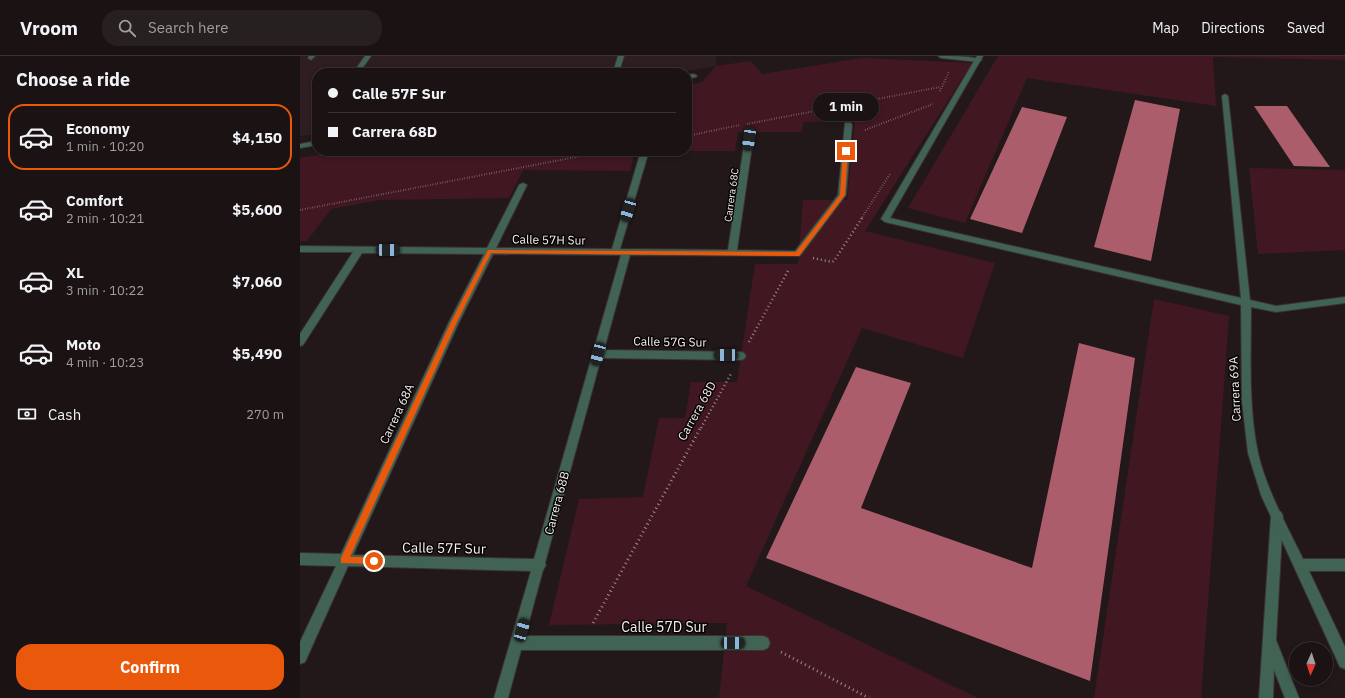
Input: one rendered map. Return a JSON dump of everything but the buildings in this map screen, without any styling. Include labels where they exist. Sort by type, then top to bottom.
[{"type":"street","points":[[360,68],[368,56]]},
{"type":"street","points":[[617,68],[622,56]]},
{"type":"street","points":[[941,56],[980,58],[885,220],[1276,309],[1345,300]]},
{"type":"street","name":"Carrera 69A","points":[[1225,96],[1246,302],[1247,401],[1254,453],[1267,495],[1345,662]]},
{"type":"street","points":[[798,254],[842,195],[848,125]]},
{"type":"street","name":"Carrera 68C","points":[[732,254],[749,139]]},
{"type":"street","points":[[300,146],[312,144]]},
{"type":"street","points":[[615,252],[643,156]]},
{"type":"street","name":"Carrera 68A","points":[[300,657],[451,329],[523,185]]},
{"type":"street","name":"Calle 57H Sur","points":[[300,249],[798,254]]},
{"type":"street","points":[[300,342],[359,250]]},
{"type":"street","name":"Carrera 68B","points":[[501,698],[540,565],[626,253]]},
{"type":"street","name":"Calle 57G Sur","points":[[598,354],[742,356]]},
{"type":"street","points":[[1266,698],[1277,516]]},
{"type":"street","name":"Calle 57F Sur","points":[[300,560],[540,565]]},
{"type":"street","points":[[1300,565],[1345,566]]},
{"type":"street","points":[[1269,640],[1292,698]]},
{"type":"street","name":"Calle 57D Sur","points":[[518,643],[763,642]]},
{"type":"path","points":[[939,93],[957,57]]},
{"type":"path","points":[[692,135],[941,87]]},
{"type":"path","points":[[847,136],[935,104],[931,110]]},
{"type":"path","points":[[300,210],[581,156]]},
{"type":"path","points":[[798,254],[832,262],[834,261],[893,170]]},
{"type":"path","name":"Carrera 68D","points":[[582,643],[798,254]]},
{"type":"path","points":[[763,642],[869,698]]},
{"type":"shaded area","points":[[300,56],[716,56],[716,66],[692,70],[692,68],[312,68],[312,135],[300,136]]},
{"type":"shaded area","points":[[998,56],[1345,56],[1345,60],[1213,57],[1216,106],[1027,78],[965,223],[908,208]]},
{"type":"shaded area","points":[[862,58],[972,63],[865,231],[995,263],[963,358],[862,328],[746,586],[978,698],[719,698],[727,623],[549,625],[579,499],[643,497],[659,418],[685,418],[691,382],[737,382],[755,264],[798,264],[803,200],[847,200],[855,121],[803,122],[802,132],[738,132],[735,151],[692,151],[692,84],[702,82],[716,66],[751,61],[762,74]]},
{"type":"shaded area","points":[[312,156],[634,156],[630,171],[523,170],[509,198],[380,200],[331,209],[307,241],[300,241],[300,158]]},
{"type":"shaded area","points":[[1249,168],[1345,170],[1345,250],[1258,254]]},
{"type":"shaded area","points":[[1154,299],[1229,316],[1201,698],[1094,698]]},
{"type":"route","points":[[374,561],[344,560],[454,322],[490,251],[798,254],[842,195],[846,151]]}]
